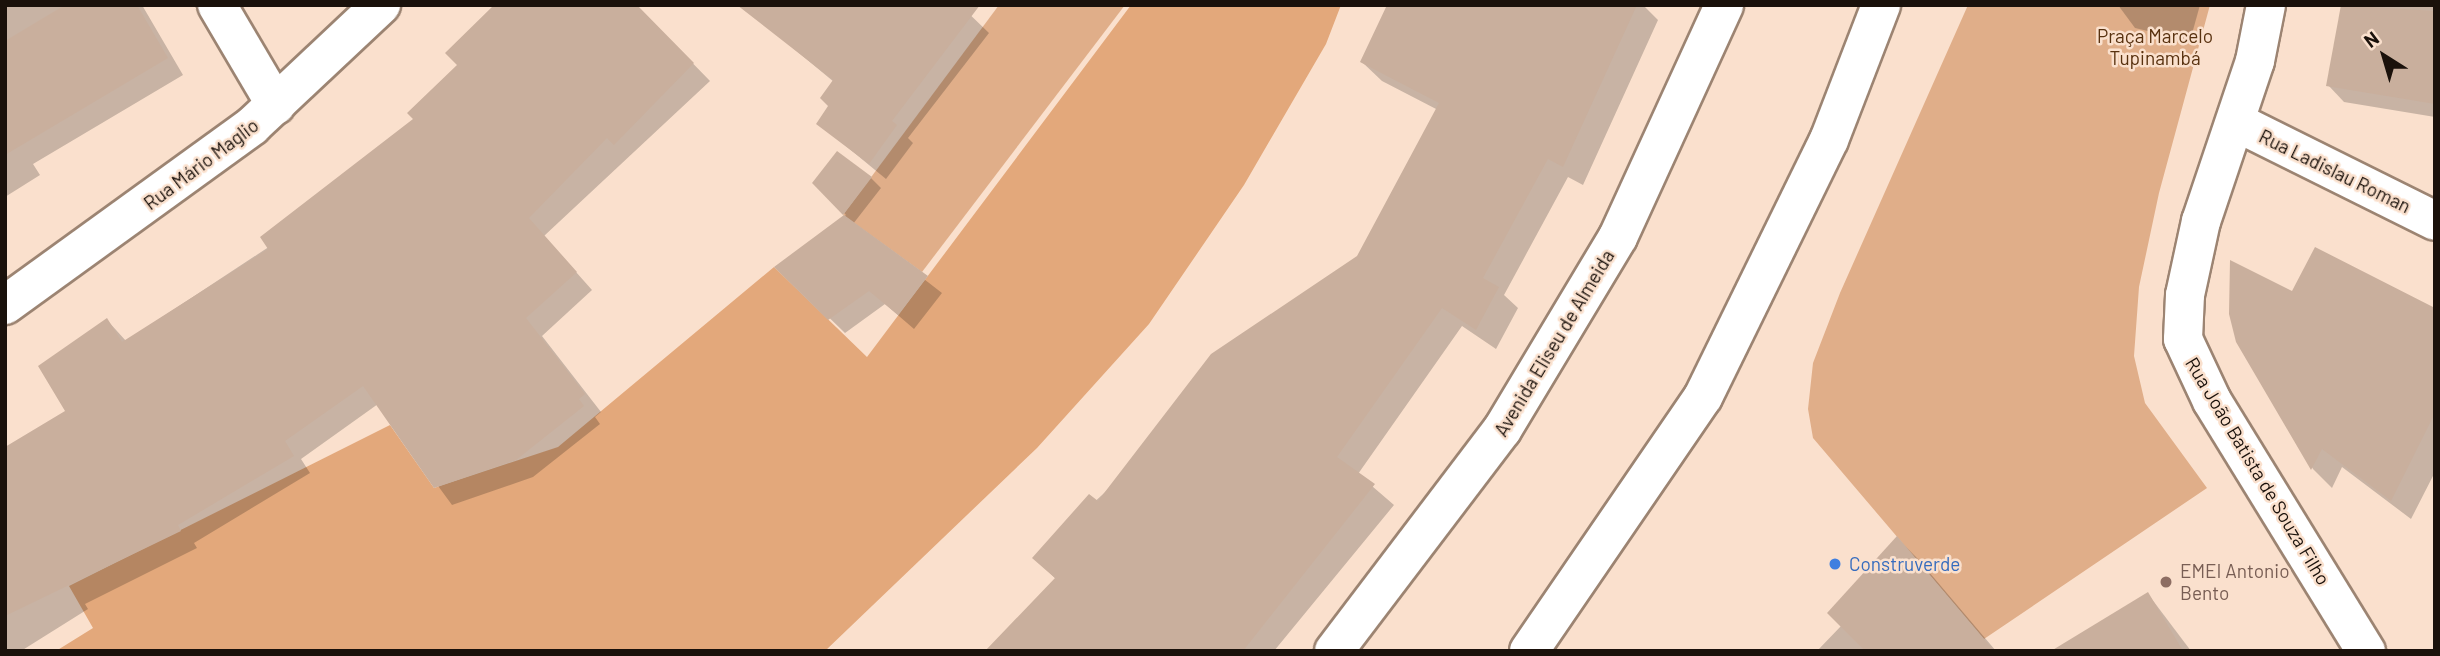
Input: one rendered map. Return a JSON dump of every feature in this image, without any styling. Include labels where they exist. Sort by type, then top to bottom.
[{"type":"street","points":[[218,5],[276,105]]},
{"type":"street","name":"Rua Mário Maglio","points":[[5,305],[78,258],[276,105],[381,5]]},
{"type":"street","name":"Avenida Eliseu de Almeida","points":[[1335,651],[1502,430],[1618,237],[1724,5]]},
{"type":"street","points":[[1529,651],[1703,397],[1829,140],[1881,5]]},
{"type":"street","name":"Rua João Batista de Souza Filho","points":[[2266,5],[2236,122],[2201,221],[2183,339],[2212,401],[2366,651]]},
{"type":"street","name":"Rua Ladislau Roman","points":[[2236,122],[2435,221]]},
{"type":"green space","points":[[999,5],[1125,5],[922,272],[843,215]]},
{"type":"green space","name":"Praça Marcelo Tupinambá","points":[[1968,5],[2210,5],[2159,193],[2139,287],[2134,356],[2145,403],[2207,488],[1984,639],[1813,438],[1808,409],[1813,363],[1840,293]]},
{"type":"shaded area","points":[[1131,5],[1341,5],[1326,44],[1244,185],[1149,324],[1037,448],[825,651],[56,651],[93,628],[69,586],[390,425],[434,488],[558,447],[774,267],[867,357]]},
{"type":"building","points":[[65,5],[137,5],[168,58],[5,155],[5,41]]},
{"type":"building","points":[[494,5],[637,5],[694,63],[614,145],[607,138],[529,218],[577,272],[526,318],[585,394],[579,399],[584,406],[516,460],[434,488],[363,386],[285,441],[294,456],[178,525],[181,531],[5,616],[5,447],[65,411],[38,366],[107,318],[122,342],[268,249],[260,237],[413,119],[407,113],[457,65],[445,53]]},
{"type":"building","points":[[737,5],[980,5],[892,121],[897,125],[869,164],[816,124],[828,106],[820,98],[833,80]]},
{"type":"building","points":[[1387,5],[1637,5],[1563,167],[1548,159],[1483,278],[1499,287],[1476,330],[1442,308],[1337,457],[1375,484],[1243,651],[985,651],[1055,578],[1032,558],[1089,494],[1098,501],[1211,354],[1357,256],[1439,103],[1360,62]]},
{"type":"building","points":[[2341,5],[2435,11],[2435,104],[2326,86]]},
{"type":"building","points":[[837,151],[872,177],[843,215],[812,183]]},
{"type":"building","points":[[844,215],[928,276],[898,315],[869,291],[828,320],[774,267]]},
{"type":"building","points":[[2315,247],[2435,308],[2435,413],[2391,501],[2322,449],[2311,470],[2236,342],[2229,314],[2230,260],[2292,291]]},
{"type":"building","points":[[1897,536],[1994,651],[1865,651],[1827,613]]},
{"type":"building","points":[[2148,592],[2183,651],[2051,651]]},
{"type":"place","name":"Construverde","points":[[1835,564]]},
{"type":"place","name":"EMEI Antonio Bento","points":[[2166,582]]}]
